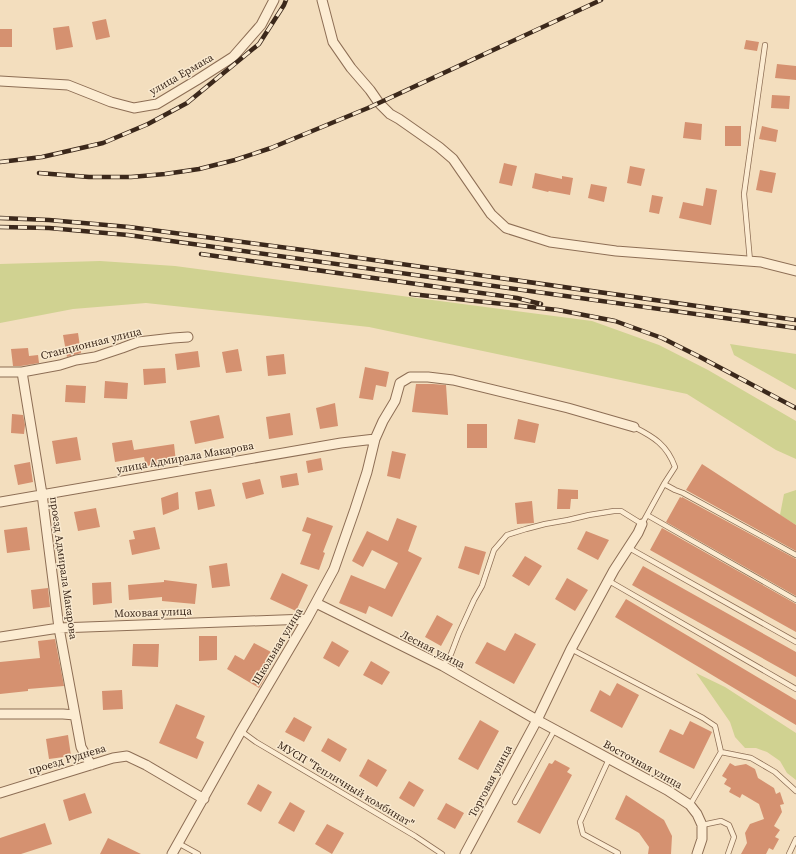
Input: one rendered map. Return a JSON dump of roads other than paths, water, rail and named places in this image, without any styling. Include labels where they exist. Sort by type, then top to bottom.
[{"type":"street","name":"улица Ермака","points":[[0,81],[68,85],[111,102],[134,108],[156,104],[233,57],[261,25],[274,0]]},
{"type":"street","points":[[322,0],[333,42],[351,68],[379,103],[390,114],[454,159],[491,214],[506,228],[550,242],[616,251],[761,262],[796,271]]},
{"type":"street","name":"Станционная улица","points":[[0,372],[22,372],[60,365],[95,357],[138,342],[188,337]]},
{"type":"street","name":"проезд Адмирала Макарова","points":[[22,372],[42,494],[59,628],[81,747],[91,765]]},
{"type":"street","name":"Школьная улица","points":[[172,854],[241,731],[307,619],[334,569],[367,472],[375,439],[383,421],[395,401],[400,383],[410,377],[453,380],[568,408],[634,427]]},
{"type":"street","name":"улица Адмирала Макарова","points":[[0,502],[341,442],[375,439]]},
{"type":"street","name":"Торговая улица","points":[[465,854],[537,720],[571,649],[628,548],[638,534],[642,524]]},
{"type":"street","name":"Лесная улица","points":[[316,603],[443,666],[537,720]]},
{"type":"street","name":"Моховая улица","points":[[0,637],[59,628],[307,619]]},
{"type":"street","points":[[0,714],[75,715]]},
{"type":"street","name":"Восточная улица","points":[[537,720],[667,790],[690,805],[697,814],[702,825]]},
{"type":"street","name":"проезд Руднева","points":[[0,793],[113,758],[128,756],[204,799]]},
{"type":"street","points":[[697,854],[702,839],[702,825]]},
{"type":"lane","points":[[750,261],[744,194],[765,45]]},
{"type":"lane","points":[[443,666],[451,654],[474,600],[482,586],[494,550],[507,536],[545,524],[614,511],[621,512],[642,524],[675,467],[671,457],[665,449],[650,435],[634,427]]},
{"type":"lane","points":[[664,484],[796,555]]},
{"type":"lane","points":[[647,515],[796,600]]},
{"type":"lane","points":[[628,548],[796,642]]},
{"type":"lane","points":[[609,581],[796,689]]},
{"type":"lane","points":[[571,649],[704,718],[715,726],[721,752],[690,805]]},
{"type":"lane","points":[[515,802],[555,729]]},
{"type":"lane","name":"МУСП \"Тепличный комбинат\"","points":[[241,731],[256,742],[415,836],[442,854]]},
{"type":"lane","points":[[721,752],[751,758],[775,772],[796,792]]},
{"type":"lane","points":[[609,759],[580,822],[584,834],[618,854]]},
{"type":"lane","points":[[702,825],[721,821],[730,825],[734,837],[728,854]]},
{"type":"lane","points":[[789,854],[796,839]]},
{"type":"lane","points":[[178,843],[198,854]]},
{"type":"railway","points":[[0,162],[42,157],[103,143],[148,124],[187,103],[259,44],[286,0]]},
{"type":"railway","points":[[39,173],[89,177],[131,177],[199,169],[235,160],[271,148],[368,108],[601,0]]},
{"type":"railway","points":[[0,218],[49,220],[129,227],[303,250],[796,320]]},
{"type":"railway","points":[[0,227],[49,228],[128,235],[796,328]]},
{"type":"railway","points":[[201,254],[517,298],[541,304]]},
{"type":"railway","points":[[411,294],[558,310],[615,321],[662,338],[796,408]]}]
